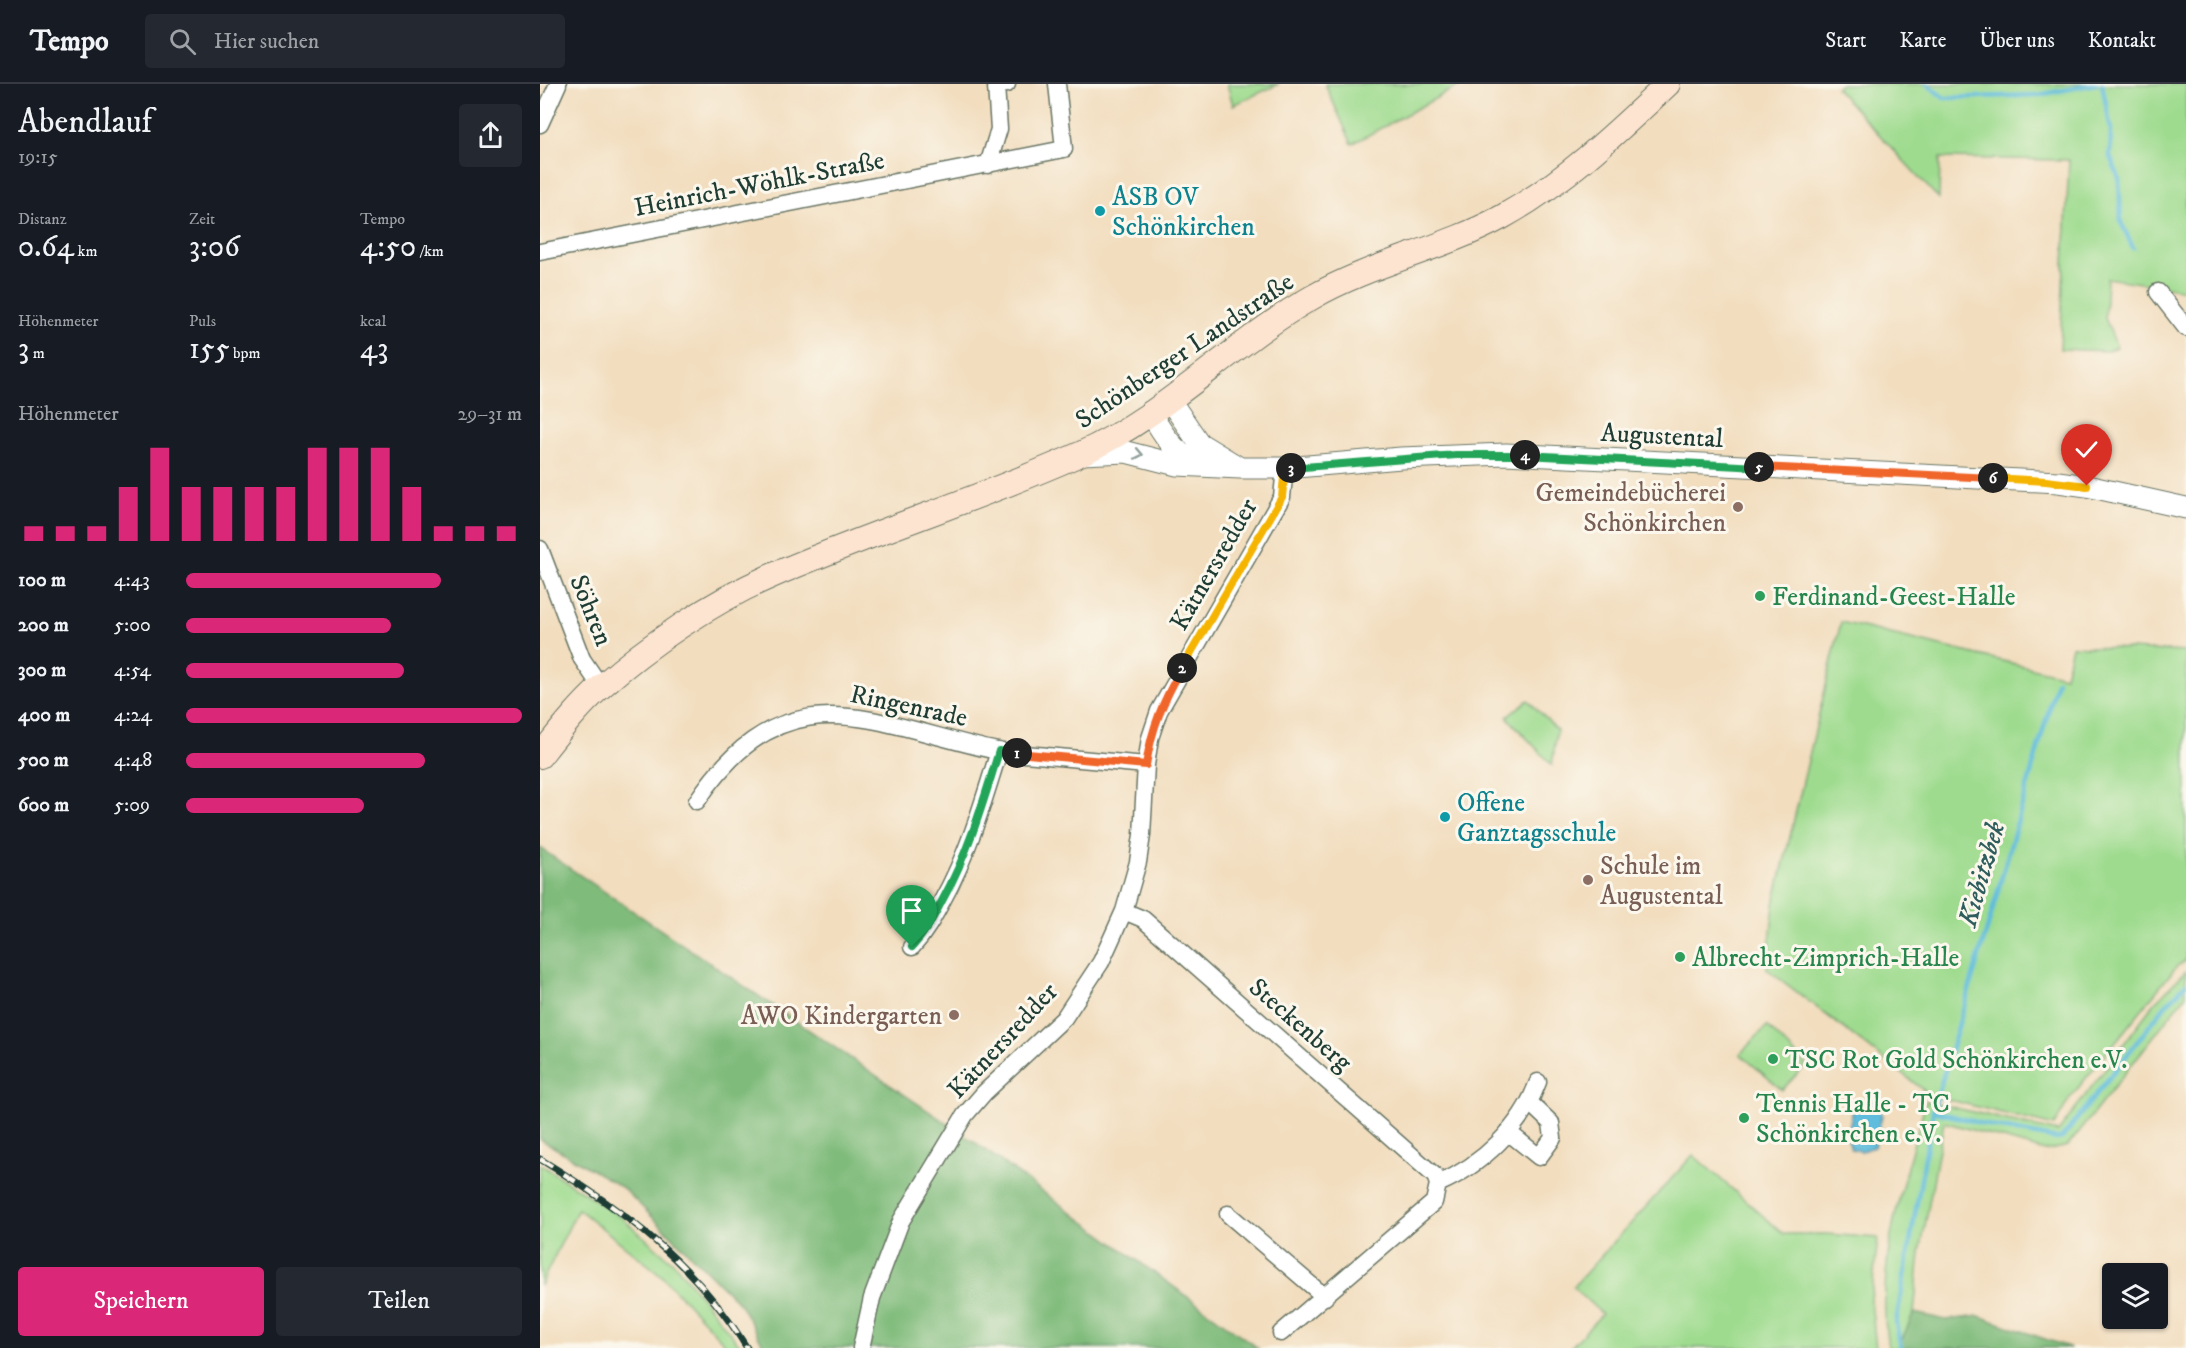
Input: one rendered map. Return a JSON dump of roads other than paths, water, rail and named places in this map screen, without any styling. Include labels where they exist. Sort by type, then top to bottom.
[{"type":"main road","name":"Schönberger Landstraße","points":[[540,756],[601,687],[687,622],[767,578],[1081,454],[1117,435],[1285,314],[1328,288],[1443,244],[1501,217],[1558,180],[1600,148],[1668,84]]},
{"type":"street","points":[[540,124],[558,84]]},
{"type":"street","points":[[988,165],[999,129],[996,86],[1007,84]]},
{"type":"street","name":"Heinrich-Wöhlk-Straße","points":[[540,252],[1064,149],[1057,84]]},
{"type":"street","points":[[2157,292],[2186,328]]},
{"type":"street","points":[[1160,405],[1166,440],[1179,453],[1201,468]]},
{"type":"street","points":[[1160,405],[1199,443],[1240,468]]},
{"type":"street","name":"Augustental","points":[[1081,454],[1126,452],[1177,465],[1201,468],[1285,468],[1456,455],[1506,454],[2046,481],[2087,486],[2186,508]]},
{"type":"street","name":"Kätnersredder","points":[[861,1348],[872,1299],[901,1221],[965,1115],[984,1093],[1064,1018],[1101,962],[1124,911],[1138,862],[1146,765],[1150,738],[1159,711],[1282,497],[1285,468]]},
{"type":"street","name":"Söhren","points":[[540,549],[582,659],[601,687]]},
{"type":"street","name":"Ringenrade","points":[[697,801],[711,781],[736,754],[762,735],[789,721],[815,716],[874,719],[999,751],[1146,765]]},
{"type":"street","points":[[912,947],[925,934],[959,870],[999,751]]},
{"type":"street","name":"Steckenberg","points":[[1124,911],[1143,919],[1435,1176],[1438,1184]]},
{"type":"street","points":[[1281,1333],[1434,1202],[1438,1184],[1457,1176],[1506,1136],[1530,1102],[1538,1082]]},
{"type":"street","points":[[1506,1136],[1513,1136],[1539,1157],[1553,1138],[1551,1123],[1530,1102]]},
{"type":"street","points":[[1228,1214],[1325,1297]]},
{"type":"water","points":[[1878,1098],[1882,1116],[1874,1147],[1862,1151],[1851,1149],[1847,1136],[1854,1106],[1862,1100]]},
{"type":"waterway","points":[[1927,84],[1944,98],[2038,95],[2096,84]]},
{"type":"waterway","points":[[2102,84],[2111,130],[2110,157],[2119,178],[2121,222],[2133,248]]},
{"type":"waterway","name":"Kiebitzbek","points":[[1901,1348],[1896,1323],[1933,1111],[2057,681]]},
{"type":"waterway","name":"Kiebitzbek","points":[[1933,1111],[1991,1126],[2057,1139],[2062,1138],[2165,1006],[2186,984]]},
{"type":"railway","points":[[540,1159],[600,1198],[681,1264],[727,1318],[747,1348]]},
{"type":"place","name":"ASB OV Schönkirchen","points":[[1100,211]]},
{"type":"place","name":"Gemeindebücherei Schönkirchen","points":[[1738,507]]},
{"type":"place","name":"Ferdinand-Geest-Halle","points":[[1760,596]]},
{"type":"place","name":"Offene Ganztagsschule","points":[[1445,817]]},
{"type":"place","name":"Schule im Augustental","points":[[1588,880]]},
{"type":"place","name":"Albrecht-Zimprich-Halle","points":[[1680,957]]},
{"type":"place","name":"AWO Kindergarten","points":[[954,1015]]},
{"type":"place","name":"TSC Rot Gold Schönkirchen e.V.","points":[[1773,1059]]},
{"type":"place","name":"Tennis Halle - TC Schönkirchen e.V.","points":[[1744,1118]]}]
